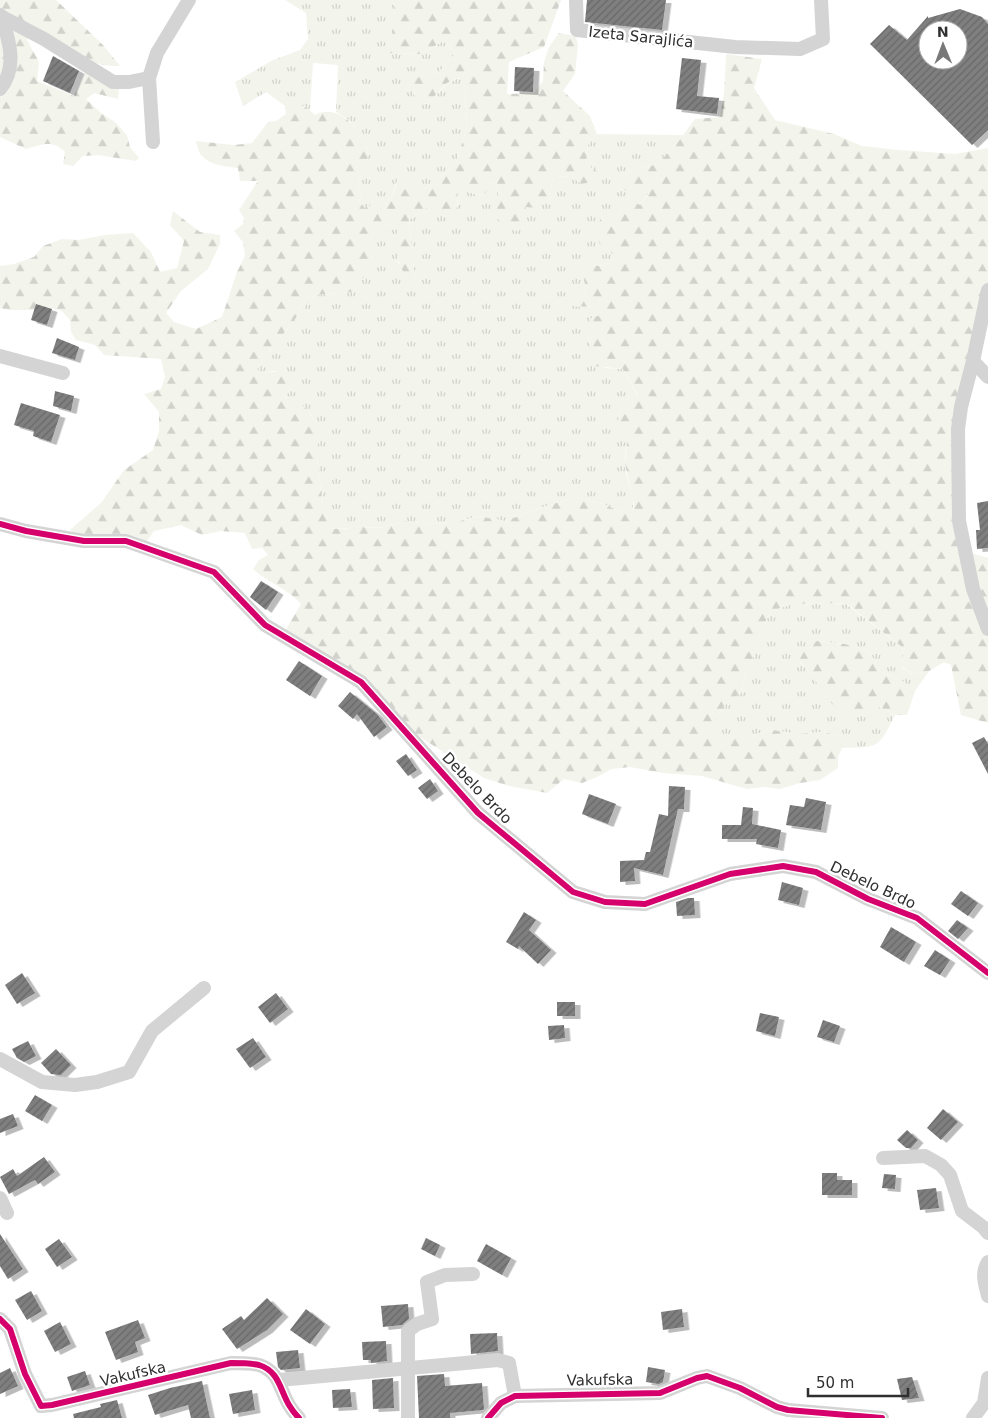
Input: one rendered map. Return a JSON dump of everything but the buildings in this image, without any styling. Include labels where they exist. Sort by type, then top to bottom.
[{"type":"street","points":[[153,142],[149,78],[157,53],[189,0]]},
{"type":"street","name":"Izeta Sarajlića","points":[[576,0],[577,30],[735,47],[800,49],[823,39],[821,0]]},
{"type":"street","points":[[1,16],[44,39],[113,82],[129,82],[149,78]]},
{"type":"street","points":[[0,89],[6,81],[12,52],[1,16]]},
{"type":"street","points":[[988,290],[958,429],[959,521],[973,589],[988,629]]},
{"type":"street","points":[[0,356],[63,373]]},
{"type":"street","points":[[973,361],[988,377]]},
{"type":"street","name":"Debelo Brdo","points":[[0,524],[26,531],[84,541],[126,541],[214,572],[265,625],[361,682],[478,812],[573,892],[606,902],[645,904],[730,874],[783,866],[816,872],[868,899],[917,918],[988,973]]},
{"type":"street","points":[[0,1059],[42,1082],[75,1085],[130,1072],[152,1031],[204,988]]},
{"type":"street","points":[[883,1158],[925,1156],[941,1165],[950,1175],[962,1211],[988,1233]]},
{"type":"street","points":[[0,1198],[7,1213]]},
{"type":"street","points":[[988,1262],[985,1267],[984,1280],[988,1296]]},
{"type":"street","points":[[408,1418],[408,1331],[417,1324],[432,1319],[427,1282],[445,1275],[473,1274]]},
{"type":"street","name":"Vakufska","points":[[0,1319],[10,1329],[25,1374],[41,1406],[52,1406],[231,1363],[259,1365],[270,1370],[278,1380],[288,1404],[299,1418]]},
{"type":"street","points":[[278,1380],[498,1360],[509,1363],[515,1396],[501,1403],[488,1418]]},
{"type":"street","name":"Vakufska","points":[[515,1396],[660,1393],[706,1376],[740,1388],[777,1407],[788,1410],[882,1418]]},
{"type":"street","points":[[973,1418],[984,1403],[988,1378]]},
{"type":"green space","points":[[0,0],[56,0],[103,45],[120,66],[108,66],[85,59],[33,29],[27,40],[39,62],[37,81],[74,96],[87,69],[119,88],[118,99],[94,93],[86,99],[101,113],[115,122],[127,135],[130,147],[139,158],[136,161],[98,155],[83,156],[73,166],[63,164],[65,152],[56,145],[47,144],[26,149],[0,137]]},
{"type":"green space","points":[[285,0],[392,0],[395,9],[391,53],[421,54],[443,41],[451,47],[455,54],[437,74],[413,78],[411,89],[419,102],[427,104],[448,83],[461,77],[465,91],[467,126],[456,164],[432,185],[417,194],[399,175],[388,202],[380,206],[364,208],[359,201],[362,194],[358,182],[368,159],[367,148],[349,120],[336,112],[338,65],[313,63],[310,110],[305,106],[285,106],[266,92],[243,106],[235,82],[271,61],[300,50],[308,39],[306,13]]},
{"type":"green space","points":[[392,0],[561,0],[544,47],[509,62],[507,94],[534,93],[543,81],[544,62],[549,47],[559,33],[576,36],[578,45],[575,74],[563,91],[590,116],[597,134],[588,145],[586,164],[598,172],[593,182],[581,184],[570,176],[553,177],[549,201],[537,208],[526,207],[522,230],[514,231],[496,218],[492,207],[499,198],[497,184],[491,181],[485,194],[477,195],[458,188],[457,207],[448,219],[426,208],[409,220],[415,279],[408,276],[400,265],[396,244],[397,230],[389,223],[381,231],[371,236],[373,249],[371,261],[365,263],[368,274],[359,281],[354,292],[314,295],[262,361],[257,369],[261,373],[280,373],[295,383],[285,397],[296,401],[304,407],[317,424],[328,423],[316,448],[323,508],[333,529],[347,529],[356,519],[365,528],[385,527],[404,521],[432,524],[453,523],[478,516],[505,521],[576,497],[603,504],[622,512],[632,512],[634,505],[625,464],[627,441],[617,427],[619,415],[628,400],[638,396],[623,369],[594,366],[587,330],[591,318],[604,314],[594,307],[571,306],[570,298],[583,297],[586,289],[584,280],[588,265],[601,266],[618,258],[599,243],[598,224],[604,213],[622,207],[625,199],[640,205],[649,194],[618,189],[622,178],[638,167],[655,165],[672,150],[695,119],[720,117],[724,94],[726,54],[762,59],[754,88],[775,120],[834,134],[862,146],[955,154],[988,148],[988,290],[958,429],[968,552],[988,558],[988,723],[961,715],[951,665],[944,662],[929,671],[912,674],[902,666],[902,647],[847,604],[793,604],[771,611],[760,632],[756,652],[745,675],[742,692],[727,703],[715,718],[715,734],[752,735],[773,730],[797,734],[824,732],[839,736],[842,748],[838,757],[838,768],[820,780],[780,789],[765,787],[747,789],[702,776],[663,773],[630,767],[612,769],[582,783],[564,779],[547,793],[509,786],[484,778],[406,728],[285,631],[301,604],[291,594],[253,569],[259,560],[268,555],[262,548],[252,549],[245,533],[221,531],[202,535],[181,525],[154,531],[143,547],[84,541],[70,530],[102,502],[124,470],[153,450],[159,431],[159,412],[144,394],[161,389],[165,377],[161,359],[104,355],[95,345],[76,340],[71,332],[70,320],[62,311],[47,307],[32,310],[0,308],[0,266],[14,264],[34,257],[43,246],[62,239],[79,240],[105,235],[133,233],[151,252],[160,272],[177,268],[184,241],[170,225],[173,211],[200,232],[220,235],[220,244],[208,269],[181,291],[166,313],[174,322],[196,329],[222,317],[237,272],[245,256],[243,242],[234,231],[243,224],[244,218],[239,210],[258,181],[240,181],[238,168],[217,164],[206,159],[201,155],[196,141],[234,145],[252,143],[268,122],[276,121],[286,114],[285,106],[305,106],[315,115],[333,112],[350,122],[357,130],[363,138],[368,156],[366,166],[358,182],[362,194],[359,201],[364,208],[384,205],[388,202],[393,194],[399,175],[418,193],[432,185],[456,164],[467,126],[465,91],[460,77],[447,83],[427,104],[419,102],[410,89],[413,78],[437,74],[455,54],[451,47],[443,41],[421,54],[390,53],[395,9]]},
{"type":"green space","points":[[597,134],[683,135],[672,150],[655,165],[638,167],[622,178],[618,189],[649,193],[640,205],[619,258],[601,266],[584,280],[586,289],[583,297],[570,299],[572,306],[594,307],[604,314],[587,330],[590,345],[604,368],[623,369],[638,397],[625,454],[626,475],[633,499],[632,512],[622,512],[603,504],[576,497],[505,521],[478,516],[453,523],[432,524],[404,521],[385,527],[333,529],[323,508],[316,448],[317,424],[310,413],[285,397],[295,383],[274,371],[261,373],[257,369],[262,361],[314,295],[354,292],[365,263],[371,261],[373,249],[371,236],[381,231],[389,223],[397,230],[398,263],[415,279],[409,220],[426,208],[457,207],[458,188],[477,195],[485,194],[491,181],[497,184],[499,199],[522,230],[525,206],[549,201],[553,177],[570,176],[586,164],[588,145]]},
{"type":"green space","points":[[793,604],[846,604],[902,647],[902,667],[912,674],[929,671],[915,691],[901,680],[881,672],[869,651],[845,644],[816,641],[799,661],[811,674],[862,716],[880,707],[895,715],[881,740],[871,746],[842,748],[839,736],[824,732],[797,734],[773,730],[752,735],[715,735],[715,718],[727,703],[742,692],[745,675],[756,652],[760,632],[771,611]]},
{"type":"green space","points":[[816,641],[845,644],[869,651],[881,672],[901,680],[915,691],[907,715],[895,715],[880,707],[863,716],[837,709],[825,696],[811,674],[799,660],[805,650]]},
{"type":"cycle path","points":[[0,524],[26,531],[84,541],[126,541],[214,572],[265,625],[361,682],[478,813],[573,892],[605,902],[645,904],[730,874],[783,866],[816,872],[868,899],[917,918],[988,973]]},
{"type":"cycle path","points":[[0,1319],[10,1329],[25,1374],[41,1406],[231,1363],[245,1363],[266,1368],[275,1376],[289,1405],[299,1418]]},
{"type":"cycle path","points":[[488,1418],[501,1403],[515,1396],[660,1393],[697,1378],[707,1376],[740,1388],[777,1407],[788,1410],[882,1418]]}]
